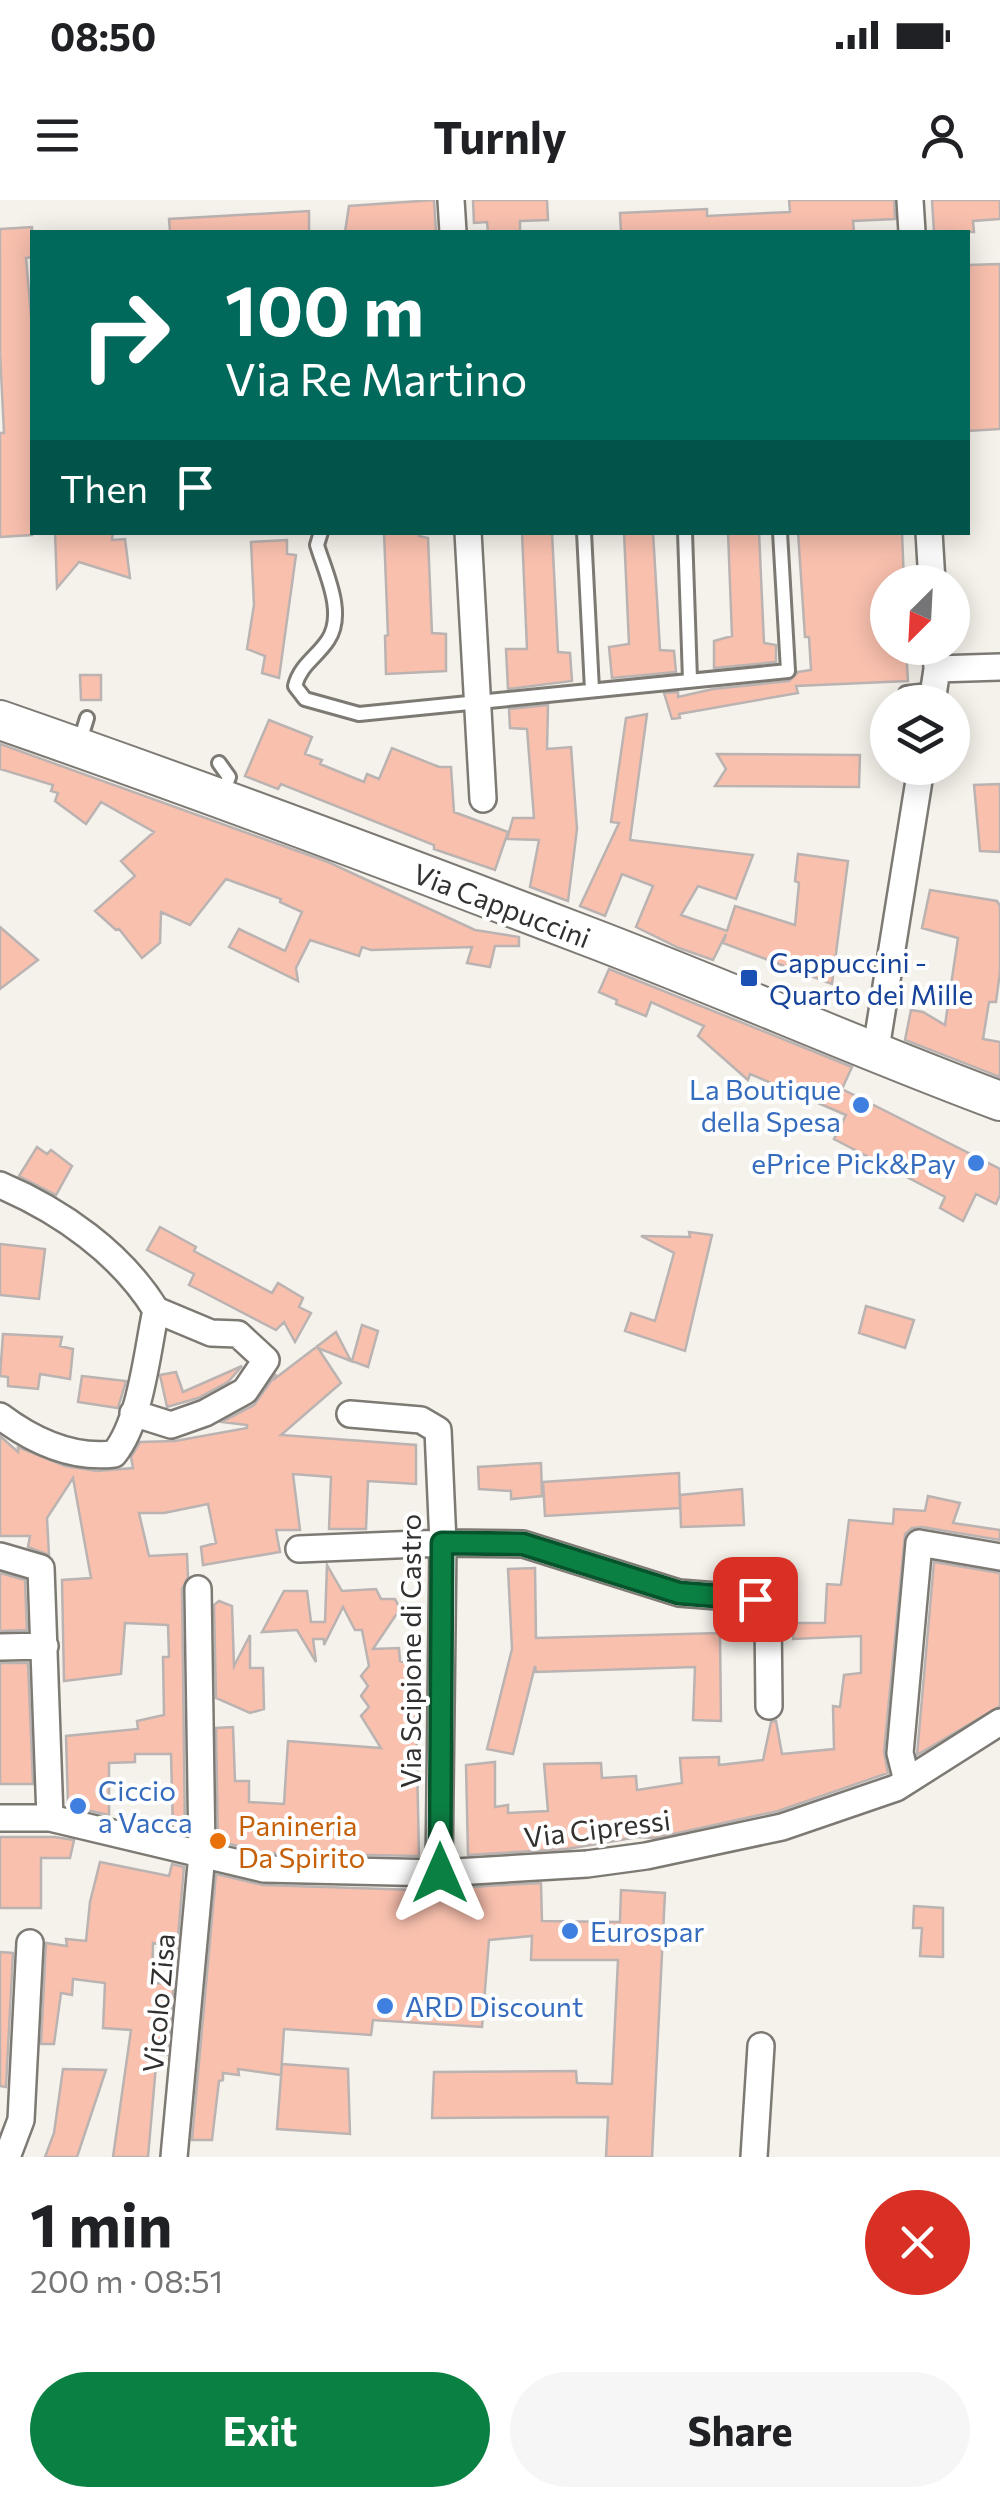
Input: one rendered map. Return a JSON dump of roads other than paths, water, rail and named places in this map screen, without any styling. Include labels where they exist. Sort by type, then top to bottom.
[{"type":"street","points":[[451,200],[453,230]]},
{"type":"street","points":[[910,200],[912,230]]},
{"type":"street","points":[[468,535],[484,800]]},
{"type":"street","points":[[930,535],[931,565]]},
{"type":"street","points":[[935,677],[1000,667]]},
{"type":"street","name":"Via Cappuccini","points":[[0,720],[83,732],[220,781],[875,1055],[1000,1101]]},
{"type":"street","points":[[875,1055],[919,785]]},
{"type":"street","points":[[0,1185],[61,1216],[137,1280],[156,1310],[211,1333],[238,1334],[266,1360],[245,1392],[205,1413],[171,1425],[133,1414]]},
{"type":"street","points":[[0,1416],[37,1442],[100,1456],[114,1454],[133,1414],[156,1310]]},
{"type":"street","name":"Via Scipione di Castro","points":[[350,1414],[421,1420],[438,1430],[442,1543],[440,1873]]},
{"type":"street","points":[[907,1781],[900,1753],[918,1542],[1000,1556]]},
{"type":"street","points":[[299,1549],[523,1544],[679,1593],[755,1599],[765,1604],[768,1614],[769,1706]]},
{"type":"street","points":[[4,1556],[41,1568],[50,1818]]},
{"type":"street","name":"Vicolo Zisa","points":[[174,2157],[202,1854],[198,1588]]},
{"type":"street","points":[[0,1647],[45,1646]]},
{"type":"street","name":"Via Cipressi","points":[[0,1818],[50,1818],[264,1869],[440,1873],[588,1864],[646,1856],[782,1827],[896,1788],[1000,1722]]},
{"type":"street","points":[[8,2157],[22,2120],[30,1943]]},
{"type":"street","points":[[754,2157],[761,2046]]},
{"type":"lane","points":[[320,535],[317,545],[336,621],[329,639],[298,674],[295,686],[305,699],[359,714],[788,670],[780,535]]},
{"type":"lane","points":[[584,535],[592,690]]},
{"type":"lane","points":[[685,535],[690,680]]},
{"type":"place","name":"Cappuccini - Quarto dei Mille","points":[[749,978]]},
{"type":"place","name":"La Boutique della Spesa","points":[[861,1105]]},
{"type":"place","name":"ePrice Pick&Pay","points":[[976,1163]]},
{"type":"place","name":"Ciccio a Vacca","points":[[78,1806]]},
{"type":"place","name":"Panineria Da Spirito","points":[[218,1841]]},
{"type":"place","name":"Eurospar","points":[[570,1931]]},
{"type":"place","name":"ARD Discount","points":[[385,2006]]}]
